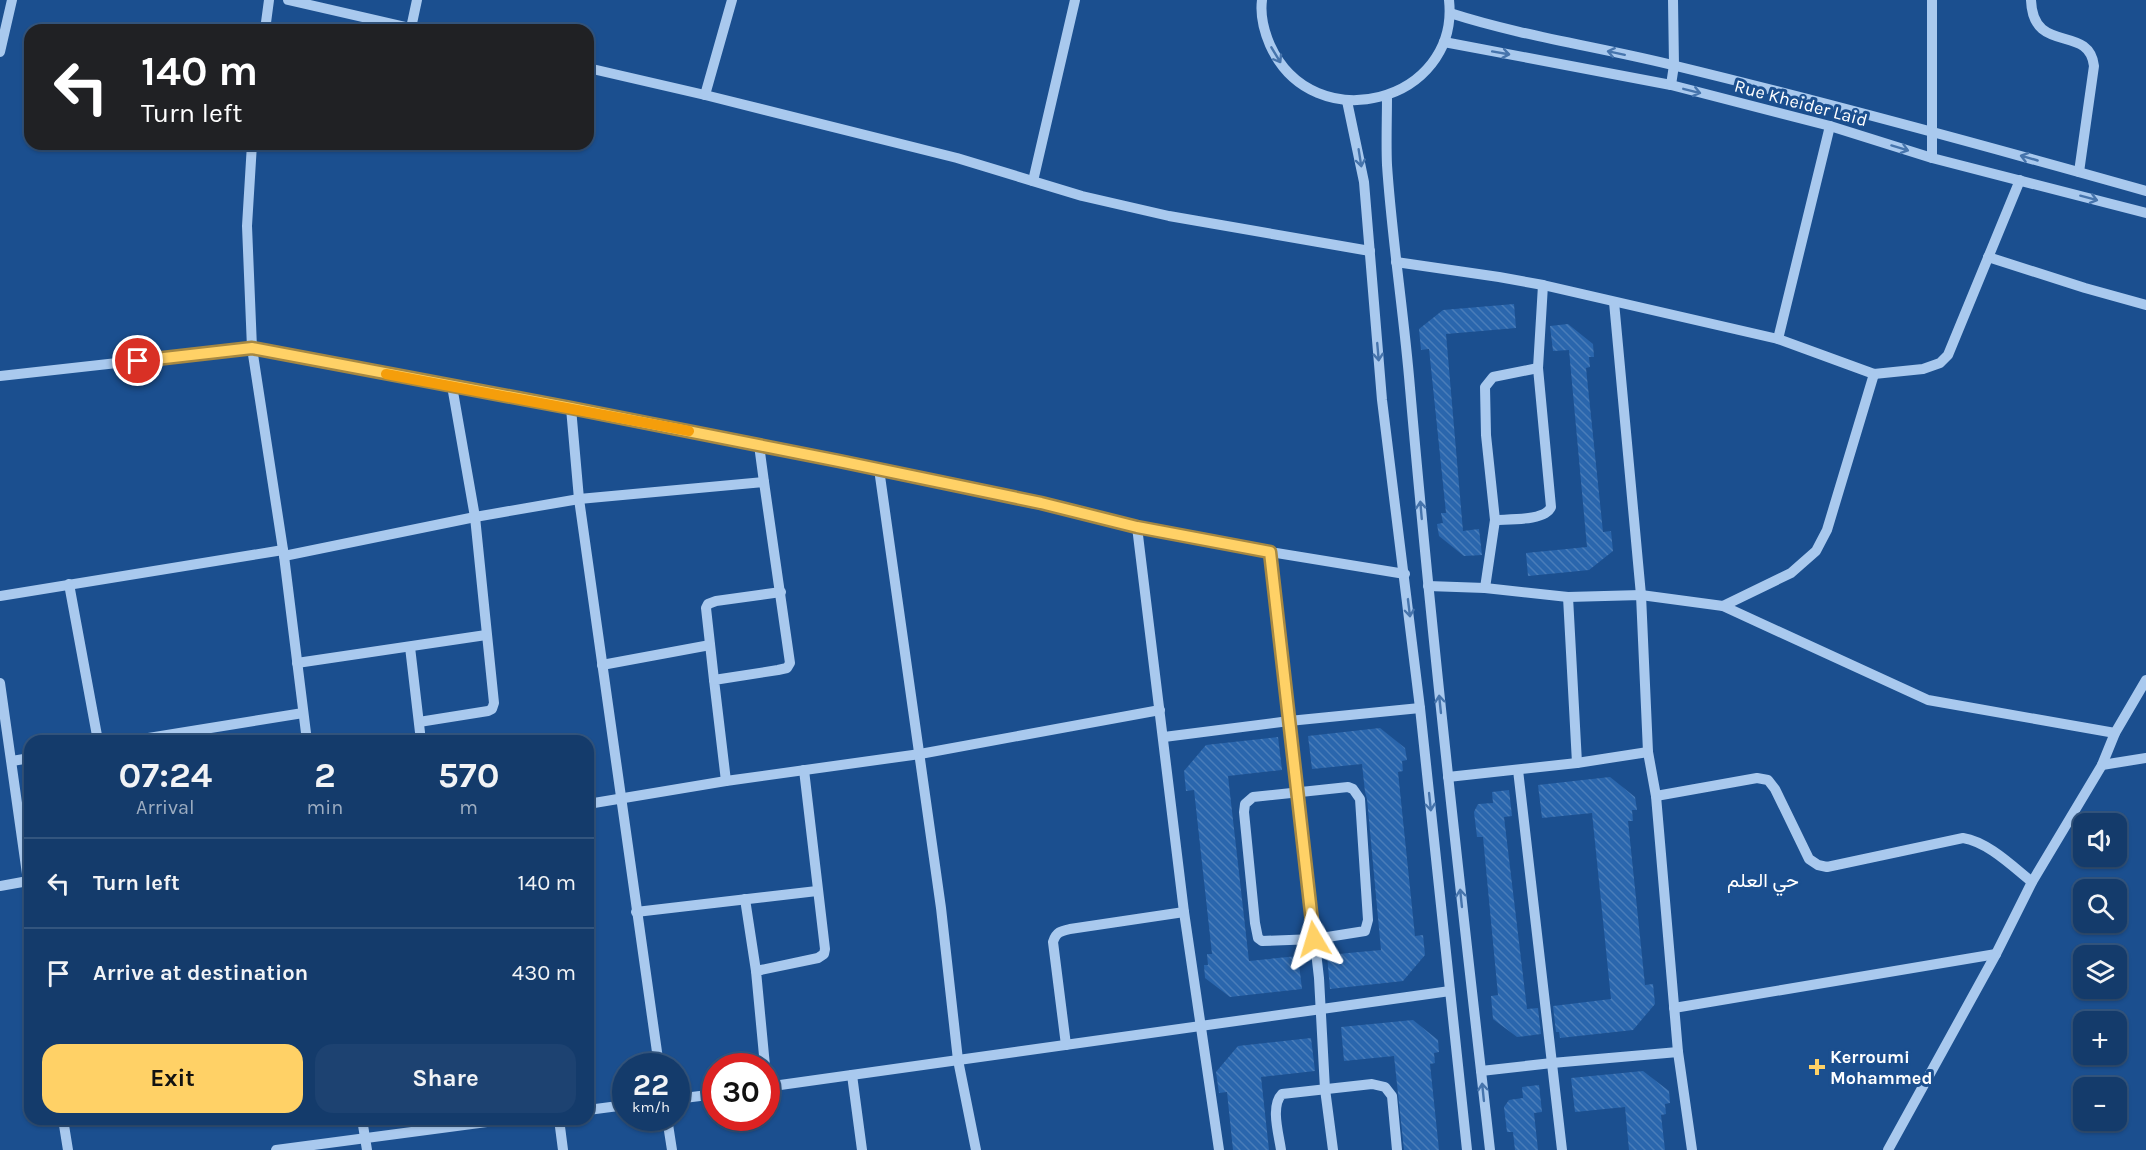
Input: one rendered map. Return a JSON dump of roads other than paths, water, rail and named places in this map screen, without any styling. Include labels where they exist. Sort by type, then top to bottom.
[{"type":"street","points":[[0,52],[12,0]]},
{"type":"street","points":[[267,24],[269,0]]},
{"type":"street","points":[[288,0],[393,24]]},
{"type":"street","points":[[415,24],[417,0]]},
{"type":"street","points":[[705,95],[732,0]]},
{"type":"street","points":[[1033,181],[1076,0]]},
{"type":"street","points":[[1248,0],[1261,2],[1264,32],[1276,58],[1295,79],[1319,94],[1347,101],[1387,96],[1411,84],[1430,65],[1443,42],[1450,13],[1449,0]]},
{"type":"street","points":[[1671,85],[1674,65],[1673,0]]},
{"type":"street","points":[[1932,0],[1932,158]]},
{"type":"street","points":[[2031,0],[2031,12],[2039,27],[2048,34],[2085,46],[2093,55],[2094,66],[2079,172]]},
{"type":"street","name":"Rue Kheider Laid","points":[[1450,13],[1515,32],[1674,65],[1931,131],[2146,191]]},
{"type":"street","name":"Rue Kheider Laid","points":[[1443,42],[1671,85],[1830,126],[1932,158],[2146,213]]},
{"type":"street","points":[[594,69],[957,158],[1082,196],[1169,216],[1370,251]]},
{"type":"street","points":[[1387,96],[1387,164],[1396,262],[1408,355],[1448,777],[1490,1150]]},
{"type":"street","points":[[1347,101],[1364,182],[1383,400],[1405,574],[1467,1150]]},
{"type":"street","points":[[1778,339],[1830,126]]},
{"type":"street","points":[[252,150],[247,226],[252,348],[284,553],[306,735]]},
{"type":"street","points":[[1396,262],[1543,285],[1778,339],[1874,374],[1923,369],[1940,363],[1948,356],[2020,180]]},
{"type":"street","points":[[1988,257],[2146,306]]},
{"type":"street","points":[[1495,520],[1543,516],[1550,511],[1538,368],[1543,285]]},
{"type":"street","points":[[1614,302],[1641,595],[1648,752],[1656,795],[1678,1052],[1692,1150]]},
{"type":"street","points":[[0,376],[252,348],[879,469],[1041,503],[1137,527],[1405,574]]},
{"type":"street","points":[[1485,588],[1495,520],[1486,435],[1485,387],[1493,377],[1538,368]]},
{"type":"street","points":[[1723,606],[1791,573],[1816,551],[1827,530],[1874,374]]},
{"type":"street","points":[[419,722],[488,711],[492,709],[494,703],[475,517],[452,386]]},
{"type":"street","points":[[571,408],[579,499],[657,1053]]},
{"type":"street","points":[[714,680],[787,668],[790,659],[759,445]]},
{"type":"street","points":[[879,469],[941,908],[958,1060],[976,1150]]},
{"type":"street","points":[[0,596],[284,553],[579,499],[764,482]]},
{"type":"street","points":[[1137,527],[1184,912],[1219,1150]]},
{"type":"street","points":[[1270,552],[1322,1008],[1325,1089],[1333,1150]]},
{"type":"street","points":[[69,584],[97,735]]},
{"type":"street","points":[[1428,585],[1485,588],[1568,597],[1641,595],[1723,606],[1928,700],[2115,733]]},
{"type":"street","points":[[726,781],[706,608],[711,602],[781,592]]},
{"type":"street","points":[[1568,597],[1577,763]]},
{"type":"street","points":[[297,663],[486,635]]},
{"type":"street","points":[[602,665],[710,645]]},
{"type":"street","points":[[410,647],[420,735]]},
{"type":"street","points":[[1888,1150],[1996,954],[2032,882],[2102,765],[2115,733],[2146,680]]},
{"type":"street","points":[[0,683],[24,851]]},
{"type":"street","points":[[1164,737],[1288,721],[1420,708]]},
{"type":"street","points":[[594,803],[726,781],[920,754],[1160,710]]},
{"type":"street","points":[[167,735],[303,713]]},
{"type":"street","points":[[1448,777],[1577,763],[1648,752]]},
{"type":"street","points":[[2102,765],[2146,758]]},
{"type":"street","points":[[12,761],[24,759]]},
{"type":"street","points":[[756,971],[818,958],[824,954],[804,770]]},
{"type":"street","points":[[1518,770],[1562,1150]]},
{"type":"street","points":[[1656,795],[1757,778],[1768,780],[1775,789],[1809,859],[1818,865],[1827,867],[1963,838],[1979,843],[2032,882]]},
{"type":"street","points":[[1348,787],[1353,789],[1360,800],[1368,925],[1362,932],[1314,939],[1262,941],[1258,938],[1245,804],[1253,797],[1297,793],[1348,787]]},
{"type":"street","points":[[0,886],[24,882]]},
{"type":"street","points":[[636,912],[817,891]]},
{"type":"street","points":[[745,899],[756,971],[764,1053]]},
{"type":"street","points":[[1066,1045],[1053,942],[1055,936],[1060,931],[1070,929],[1184,912]]},
{"type":"street","points":[[1674,1008],[1996,954]]},
{"type":"street","points":[[780,1085],[1450,992]]},
{"type":"street","points":[[1454,1025],[1475,1023]]},
{"type":"street","points":[[1481,1071],[1678,1052]]},
{"type":"street","points":[[852,1075],[862,1150]]},
{"type":"street","points":[[1281,1150],[1276,1108],[1278,1097],[1286,1093],[1372,1084],[1385,1087],[1392,1096],[1397,1150]]},
{"type":"street","points":[[594,1109],[612,1107]]},
{"type":"street","points":[[64,1125],[68,1150]]},
{"type":"street","points":[[363,1125],[367,1150]]},
{"type":"street","points":[[276,1150],[462,1125]]},
{"type":"street","points":[[560,1125],[562,1150]]},
{"type":"street","points":[[669,1131],[672,1150]]},
{"type":"place","name":"Kerroumi Mohammed","points":[[1817,1067]]},
{"type":"district","name":"حي العلم","points":[[1763,880]]}]
